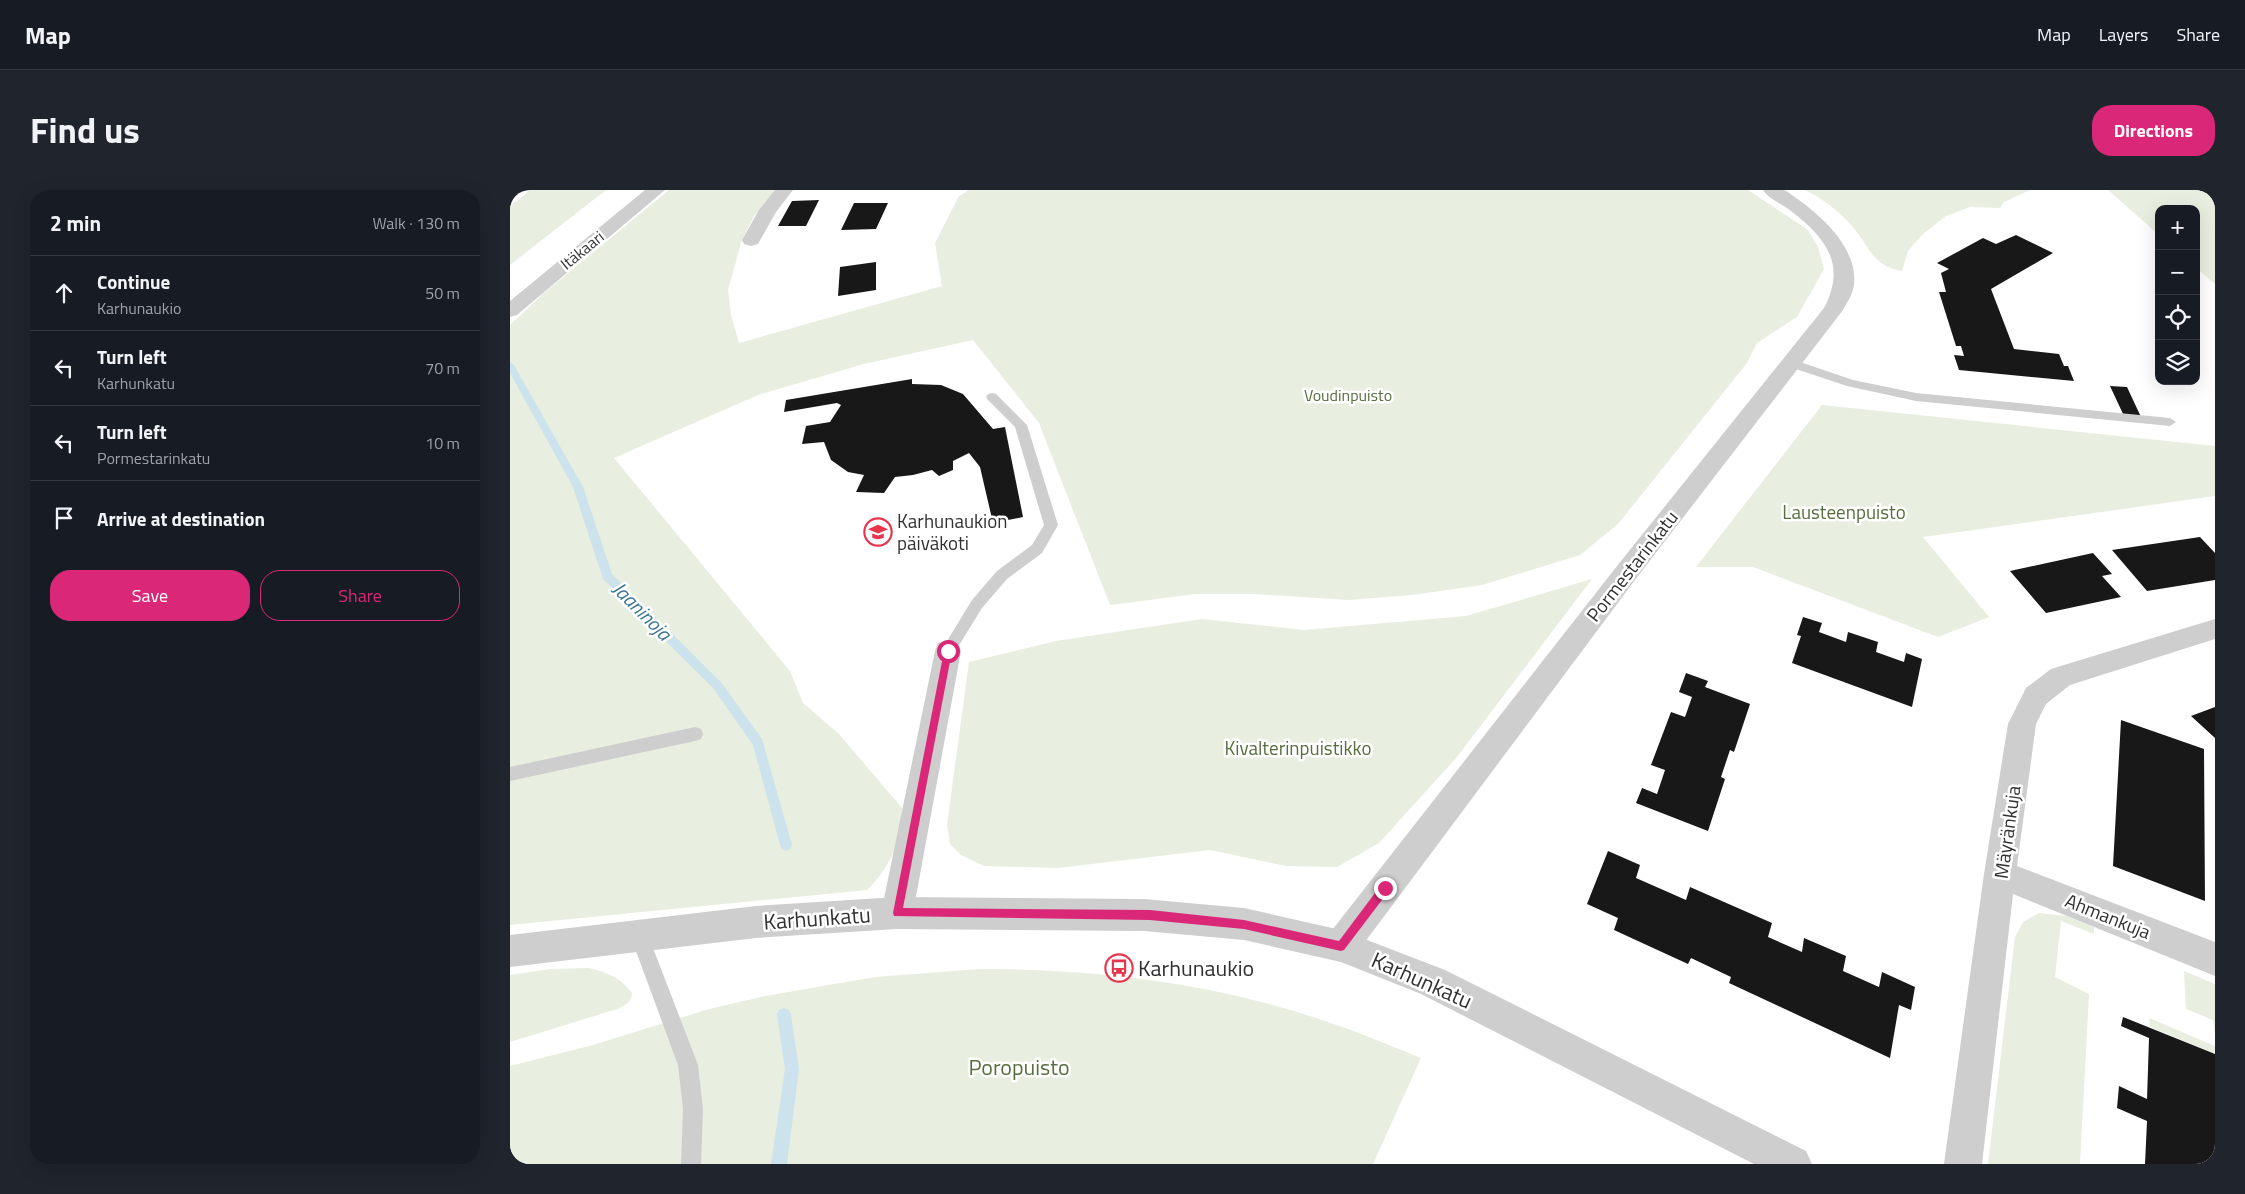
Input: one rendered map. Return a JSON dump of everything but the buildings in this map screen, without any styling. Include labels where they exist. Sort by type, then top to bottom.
[{"type":"street","name":"Itäkaari","points":[[510,311],[656,190]]},
{"type":"street","points":[[751,240],[768,210],[784,190]]},
{"type":"street","name":"Pormestarinkatu","points":[[1341,946],[1626,573],[1833,310],[1844,284],[1839,256],[1823,231],[1808,216],[1772,190]]},
{"type":"street","name":"Mäyränkuja","points":[[1963,1164],[2000,874],[2022,724],[2029,704],[2041,689],[2061,677],[2215,629]]},
{"type":"street","points":[[897,913],[948,651]]},
{"type":"street","name":"Ahmankuja","points":[[2000,874],[2215,959]]},
{"type":"street","name":"Karhunkatu","points":[[510,951],[756,922],[897,913],[1150,915],[1244,924],[1341,946],[1433,982],[1793,1164]]},
{"type":"lane","points":[[510,193],[514,190]]},
{"type":"lane","points":[[1791,363],[1851,383],[1916,397],[2170,422]]},
{"type":"lane","points":[[948,651],[977,604],[1002,575],[1037,549],[1051,525],[1021,425],[992,397]]},
{"type":"lane","points":[[510,774],[694,734]]},
{"type":"lane","points":[[639,935],[688,1065],[693,1110],[691,1164]]},
{"type":"green space","points":[[530,190],[606,190],[510,265],[510,206]]},
{"type":"green space","name":"Voudinpuisto","points":[[669,190],[777,190],[754,216],[742,240],[728,290],[731,315],[739,343],[942,286],[935,243],[959,196],[969,190],[1748,190],[1808,230],[1818,247],[1824,269],[1797,317],[1757,343],[1747,363],[1618,524],[1580,555],[1482,585],[1412,595],[1349,600],[1252,594],[1196,594],[1110,605],[1039,423],[973,340],[864,364],[758,395],[614,458],[790,671],[803,703],[839,734],[902,808],[897,843],[883,872],[867,890],[510,925],[510,325],[545,292]]},
{"type":"green space","points":[[1805,190],[2030,190],[2004,202],[2000,208],[1970,207],[1946,216],[1923,234],[1908,251],[1902,271],[1884,265],[1878,260],[1842,215],[1824,201]]},
{"type":"green space","points":[[2108,190],[2215,190],[2215,284],[2200,271],[2200,205],[2155,205],[2155,231]]},
{"type":"green space","name":"Lausteenpuisto","points":[[1822,405],[2215,446],[2215,496],[1923,537],[1989,617],[1938,637],[1753,567],[1696,567]]},
{"type":"green space","name":"Kivalterinpuistikko","points":[[1592,579],[1457,757],[1379,843],[1337,867],[1286,866],[1210,850],[1058,868],[984,866],[961,855],[950,844],[947,825],[969,662],[1056,641],[1202,619],[1304,630],[1466,616]]},
{"type":"green space","points":[[2039,913],[2066,916],[2094,927],[2094,934],[2061,921],[2055,977],[2089,994],[2080,1164],[1988,1164],[2015,937],[2023,922]]},
{"type":"green space","points":[[589,968],[608,974],[623,983],[632,993],[629,1001],[617,1009],[510,1042],[510,975],[550,969]]},
{"type":"green space","name":"Poropuisto","points":[[980,969],[1111,975],[1198,988],[1241,997],[1325,1021],[1421,1058],[1373,1164],[510,1164],[510,1066],[593,1045],[709,1009],[765,996],[875,977]]},
{"type":"green space","points":[[2184,971],[2215,984],[2215,1035],[2213,1020],[2186,1009]]},
{"type":"green space","points":[[2149,1018],[2215,1046],[2215,1054],[2150,1027]]},
{"type":"waterway","name":"Jaaninoja","points":[[510,365],[578,487],[607,576],[717,685],[758,743],[786,845]]},
{"type":"waterway","name":"Jaaninoja","points":[[779,1164],[792,1069],[784,1015]]},
{"type":"place","name":"Karhunaukion päiväkoti","points":[[878,532]]},
{"type":"place","name":"Karhunaukio","points":[[1119,968]]},
{"type":"route","points":[[948,651],[897,913],[1150,915],[1244,924],[1341,946],[1385,888]]}]
